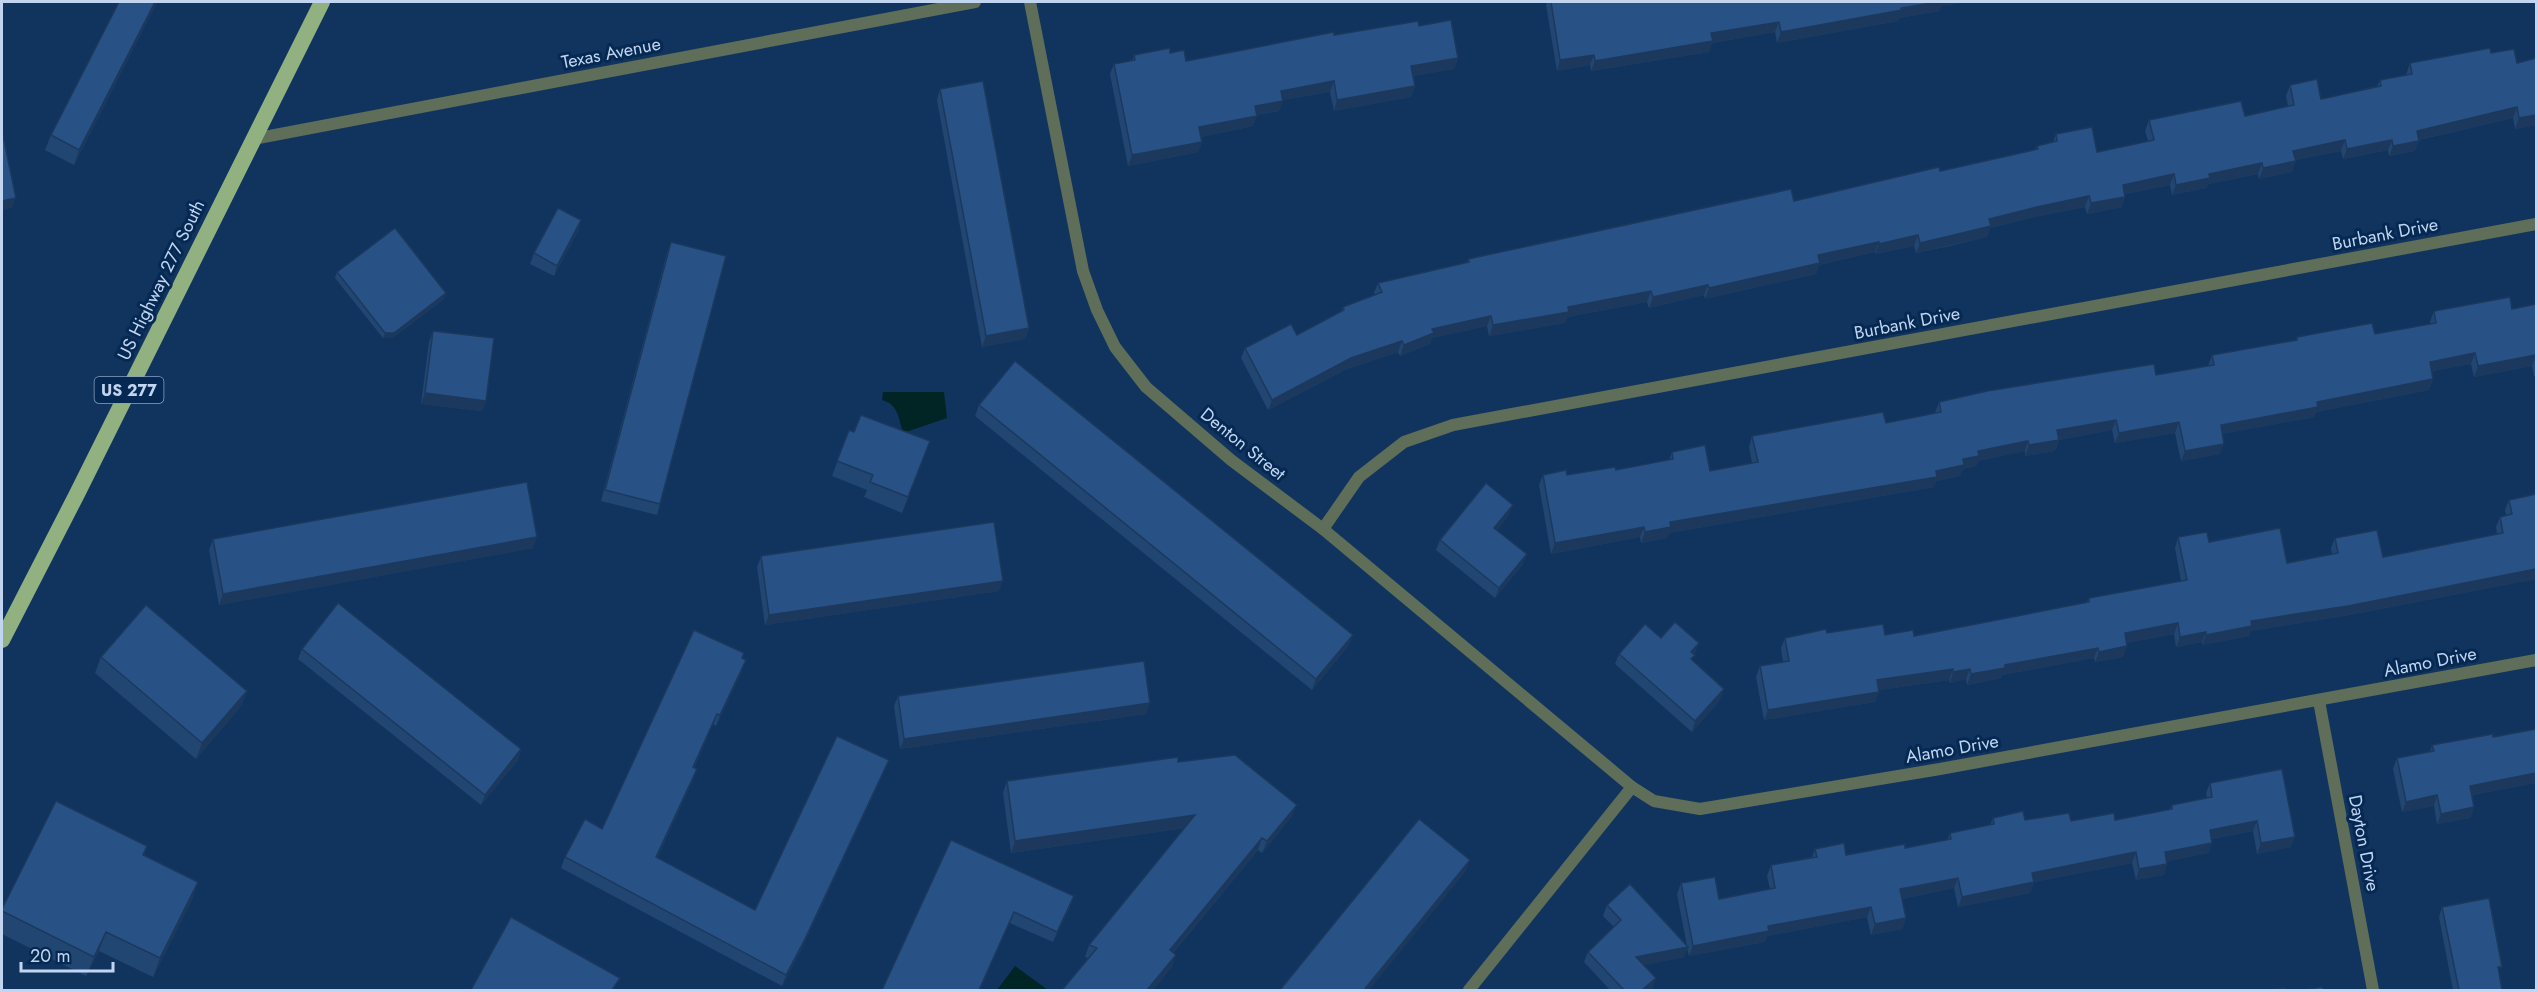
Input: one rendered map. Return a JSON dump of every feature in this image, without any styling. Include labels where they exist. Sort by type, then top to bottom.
[{"type":"highway","name":"US Highway 277 South","points":[[2,640],[78,494],[322,2]]},
{"type":"street","name":"Texas Avenue","points":[[253,139],[975,2]]},
{"type":"street","name":"Denton Street","points":[[1030,2],[1083,271],[1097,310],[1115,347],[1155,394],[1231,460],[1323,529],[1632,787]]},
{"type":"street","name":"Burbank Drive","points":[[1323,529],[1359,477],[1404,442],[1453,425],[2536,224]]},
{"type":"street","name":"Alamo Drive","points":[[1632,787],[1654,801],[1700,809],[1940,769],[2536,660]]},
{"type":"street","name":"Dayton Drive","points":[[2319,701],[2373,990]]},
{"type":"street","points":[[1469,990],[1632,787]]},
{"type":"shaded area","points":[[883,392],[944,392],[947,418],[903,433],[895,409],[882,400]]},
{"type":"shaded area","points":[[1015,966],[1048,990],[997,990]]},
{"type":"building","points":[[119,2],[155,2],[79,150],[51,135]]},
{"type":"building","points":[[1551,2],[1938,2],[1781,32],[1779,22],[1711,33],[1713,41],[1595,61],[1594,55],[1560,60]]},
{"type":"building","points":[[1451,20],[1458,58],[1411,66],[1415,86],[1337,100],[1334,81],[1281,91],[1283,101],[1255,106],[1257,116],[1199,127],[1202,142],[1132,155],[1114,64],[1135,60],[1134,55],[1170,48],[1170,53],[1184,50],[1186,61],[1334,32],[1334,35],[1418,21],[1419,26]]},
{"type":"building","points":[[2490,48],[2491,53],[2514,49],[2517,63],[2536,58],[2536,115],[2519,118],[2517,107],[2417,131],[2419,141],[2393,146],[2392,140],[2347,149],[2345,140],[2293,151],[2296,161],[2263,168],[2262,163],[2209,174],[2210,178],[2176,185],[2174,174],[2123,185],[2125,197],[2091,203],[2089,196],[2037,207],[1989,219],[1991,226],[1920,243],[1918,235],[1818,255],[1820,263],[1709,288],[1708,285],[1653,297],[1651,291],[1568,307],[1569,312],[1493,325],[1491,316],[1432,329],[1434,333],[1404,345],[1402,341],[1351,358],[1272,400],[1245,348],[1291,324],[1297,335],[1344,310],[1343,307],[1382,292],[1378,283],[1469,262],[1468,259],[1791,189],[1794,201],[1939,167],[1940,171],[2038,149],[2037,146],[2057,141],[2056,134],[2092,127],[2097,152],[2154,140],[2149,120],[2241,101],[2245,116],[2294,105],[2290,85],[2317,79],[2321,99],[2381,86],[2380,80],[2412,74],[2410,63]]},
{"type":"building","points":[[983,81],[1029,328],[986,336],[940,89]]},
{"type":"building","points":[[2,137],[16,198],[2,201]]},
{"type":"building","points":[[558,208],[581,220],[557,266],[534,253]]},
{"type":"building","points":[[395,228],[446,293],[394,333],[385,333],[337,272]]},
{"type":"building","points":[[671,242],[726,256],[660,504],[605,490]]},
{"type":"building","points":[[2510,297],[2512,309],[2536,304],[2536,355],[2478,366],[2475,353],[2430,362],[2433,379],[2317,402],[2318,407],[2221,425],[2224,444],[2185,451],[2179,422],[2119,433],[2116,420],[2057,430],[2059,440],[2029,445],[2028,441],[1978,451],[1979,456],[1963,459],[1964,465],[1936,471],[1937,477],[1670,522],[1671,527],[1645,532],[1644,527],[1555,543],[1543,475],[1566,470],[1567,475],[1615,467],[1616,470],[1673,459],[1672,452],[1705,445],[1710,471],[1758,462],[1752,436],[1883,412],[1886,423],[1941,412],[1939,402],[1987,391],[2154,364],[2156,375],[2214,365],[2212,355],[2297,340],[2297,337],[2372,323],[2375,334],[2436,323],[2434,311]]},
{"type":"building","points":[[433,331],[494,338],[486,401],[425,393]]},
{"type":"building","points":[[1015,361],[1353,635],[1316,679],[979,405]]},
{"type":"building","points":[[861,415],[930,441],[908,497],[870,482],[873,475],[837,461],[849,430],[854,432]]},
{"type":"building","points":[[527,482],[537,537],[223,594],[213,539]]},
{"type":"building","points":[[1486,483],[1513,505],[1494,528],[1527,554],[1499,588],[1440,540]]},
{"type":"building","points":[[2536,494],[2536,569],[2348,606],[2251,621],[2252,626],[2206,635],[2206,632],[2180,637],[2178,623],[2125,633],[2127,646],[2099,652],[2098,648],[2005,665],[2005,668],[1971,674],[1970,669],[1953,672],[1953,669],[1877,680],[1879,692],[1768,710],[1760,666],[1789,661],[1785,638],[1826,629],[1827,633],[1883,624],[1885,635],[1913,630],[1914,636],[2089,602],[2089,598],[2187,580],[2178,537],[2207,532],[2209,542],[2280,528],[2287,563],[2338,553],[2335,538],[2377,530],[2383,557],[2503,533],[2500,517],[2512,514],[2509,500]]},
{"type":"building","points":[[994,522],[1003,581],[769,615],[761,556]]},
{"type":"building","points":[[338,603],[521,749],[485,795],[302,649]]},
{"type":"building","points":[[146,605],[247,691],[202,743],[101,657]]},
{"type":"building","points":[[1675,622],[1699,643],[1691,652],[1695,655],[1691,659],[1724,689],[1695,721],[1619,654],[1645,624],[1661,638]]},
{"type":"building","points":[[694,630],[744,653],[742,658],[746,660],[720,715],[717,714],[693,767],[697,769],[656,857],[755,910],[837,736],[889,760],[786,975],[565,857],[585,819],[602,829]]},
{"type":"building","points":[[1144,661],[1150,703],[904,739],[898,696]]},
{"type":"building","points":[[2536,729],[2536,773],[2470,786],[2474,807],[2441,814],[2437,795],[2406,802],[2397,758],[2434,751],[2432,745]]},
{"type":"building","points":[[1235,755],[1297,805],[1267,841],[1262,838],[1170,950],[1176,955],[1147,990],[1062,990],[1097,948],[1089,945],[1195,815],[1015,841],[1007,781],[1178,757],[1178,762]]},
{"type":"building","points":[[2282,769],[2295,837],[2261,843],[2257,821],[2210,830],[2212,843],[2165,852],[2167,864],[2139,869],[2136,852],[2032,873],[2034,882],[1962,897],[1958,878],[1900,889],[1906,918],[1875,924],[1871,907],[1768,926],[1769,931],[1693,946],[1681,883],[1715,877],[1719,899],[1775,888],[1771,865],[1817,857],[1815,849],[1844,843],[1846,855],[1905,844],[1905,848],[1951,839],[1950,833],[1994,824],[1993,818],[2023,811],[2025,820],[2069,813],[2071,821],[2114,813],[2115,820],[2172,809],[2172,805],[2212,797],[2210,783]]},
{"type":"building","points":[[56,801],[147,846],[143,855],[198,882],[160,958],[106,932],[94,957],[2,911]]},
{"type":"building","points":[[1419,819],[1470,860],[1364,990],[1280,990]]},
{"type":"building","points":[[951,840],[1074,896],[1057,932],[1014,912],[979,990],[882,990]]},
{"type":"building","points":[[1630,884],[1688,947],[1636,957],[1656,978],[1642,990],[1624,990],[1588,952],[1621,920],[1607,905]]},
{"type":"building","points":[[2489,898],[2502,967],[2498,967],[2502,990],[2459,990],[2442,907]]},
{"type":"building","points":[[511,917],[620,978],[612,990],[471,990]]},
{"type":"building","points":[[2322,987],[2323,990],[2304,990]]}]
